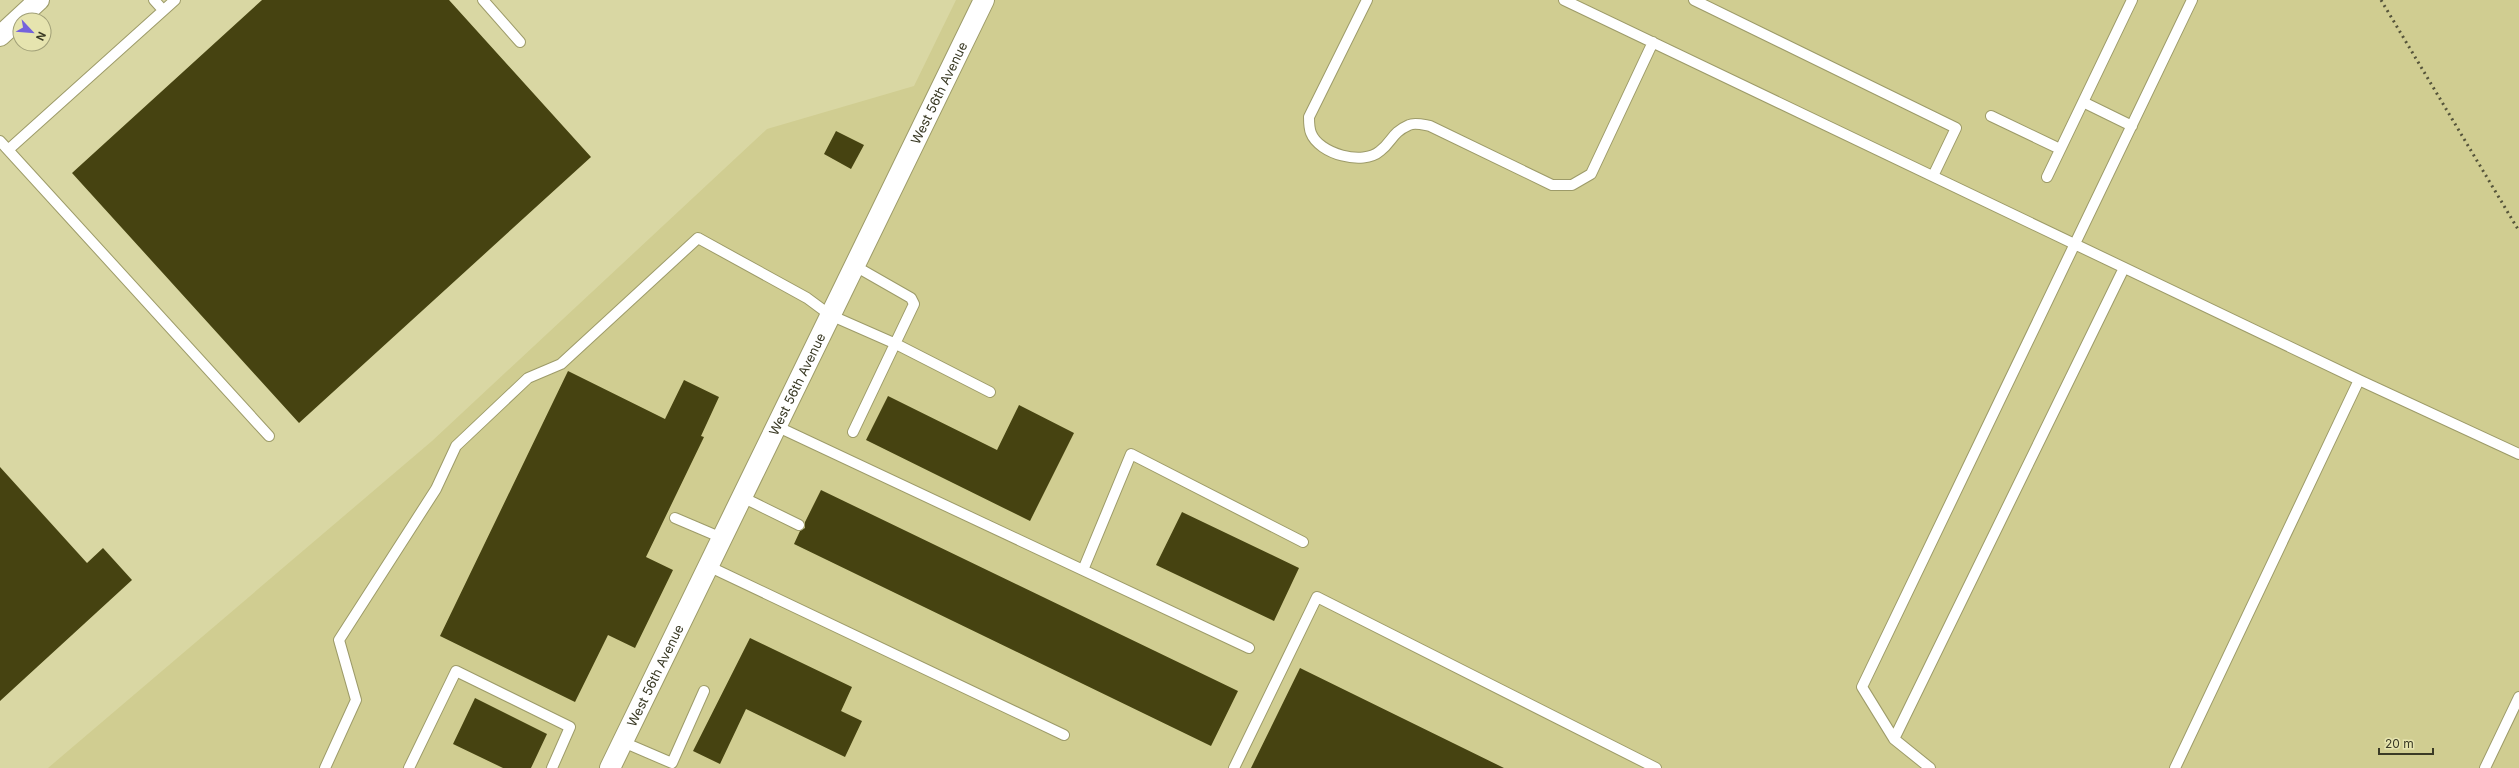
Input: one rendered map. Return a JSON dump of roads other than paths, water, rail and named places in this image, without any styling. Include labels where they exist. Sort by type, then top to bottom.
[{"type":"street","points":[[0,36],[39,0]]},
{"type":"street","name":"West 56th Avenue","points":[[610,768],[984,0]]},
{"type":"lane","points":[[154,0],[163,10]]},
{"type":"lane","points":[[8,150],[175,0]]},
{"type":"lane","points":[[483,0],[520,42]]},
{"type":"lane","points":[[1366,0],[1309,118],[1311,134],[1321,145],[1341,156],[1362,159],[1380,152],[1396,132],[1411,124],[1430,126],[1552,185],[1572,185],[1591,174],[1653,42]]},
{"type":"lane","points":[[1564,0],[2124,268],[2519,454]]},
{"type":"lane","points":[[1694,0],[1956,128],[1933,176]]},
{"type":"lane","points":[[2047,177],[2132,0]]},
{"type":"lane","points":[[1930,768],[1894,739],[1862,686],[2076,245],[2192,0]]},
{"type":"lane","points":[[2083,102],[2132,126]]},
{"type":"lane","points":[[1991,116],[2060,149]]},
{"type":"lane","points":[[0,141],[269,436]]},
{"type":"lane","points":[[325,768],[356,700],[339,640],[436,489],[456,446],[528,378],[561,364],[698,238],[807,298],[830,315],[896,344],[990,392]]},
{"type":"lane","points":[[853,432],[914,304],[911,298],[855,266]]},
{"type":"lane","points":[[1894,739],[2124,268]]},
{"type":"lane","points":[[2175,768],[2360,380]]},
{"type":"lane","points":[[776,426],[1249,648]]},
{"type":"lane","points":[[1084,570],[1131,454],[1303,542]]},
{"type":"lane","points":[[742,497],[799,525]]},
{"type":"lane","points":[[675,518],[722,538]]},
{"type":"lane","points":[[708,566],[1064,735]]},
{"type":"lane","points":[[1234,768],[1317,597],[1656,768]]},
{"type":"lane","points":[[409,768],[456,671],[570,727],[550,768]]},
{"type":"lane","points":[[623,742],[672,763],[704,691]]},
{"type":"lane","points":[[2485,768],[2519,697]]},
{"type":"railway","points":[[2381,0],[2519,231]]}]
